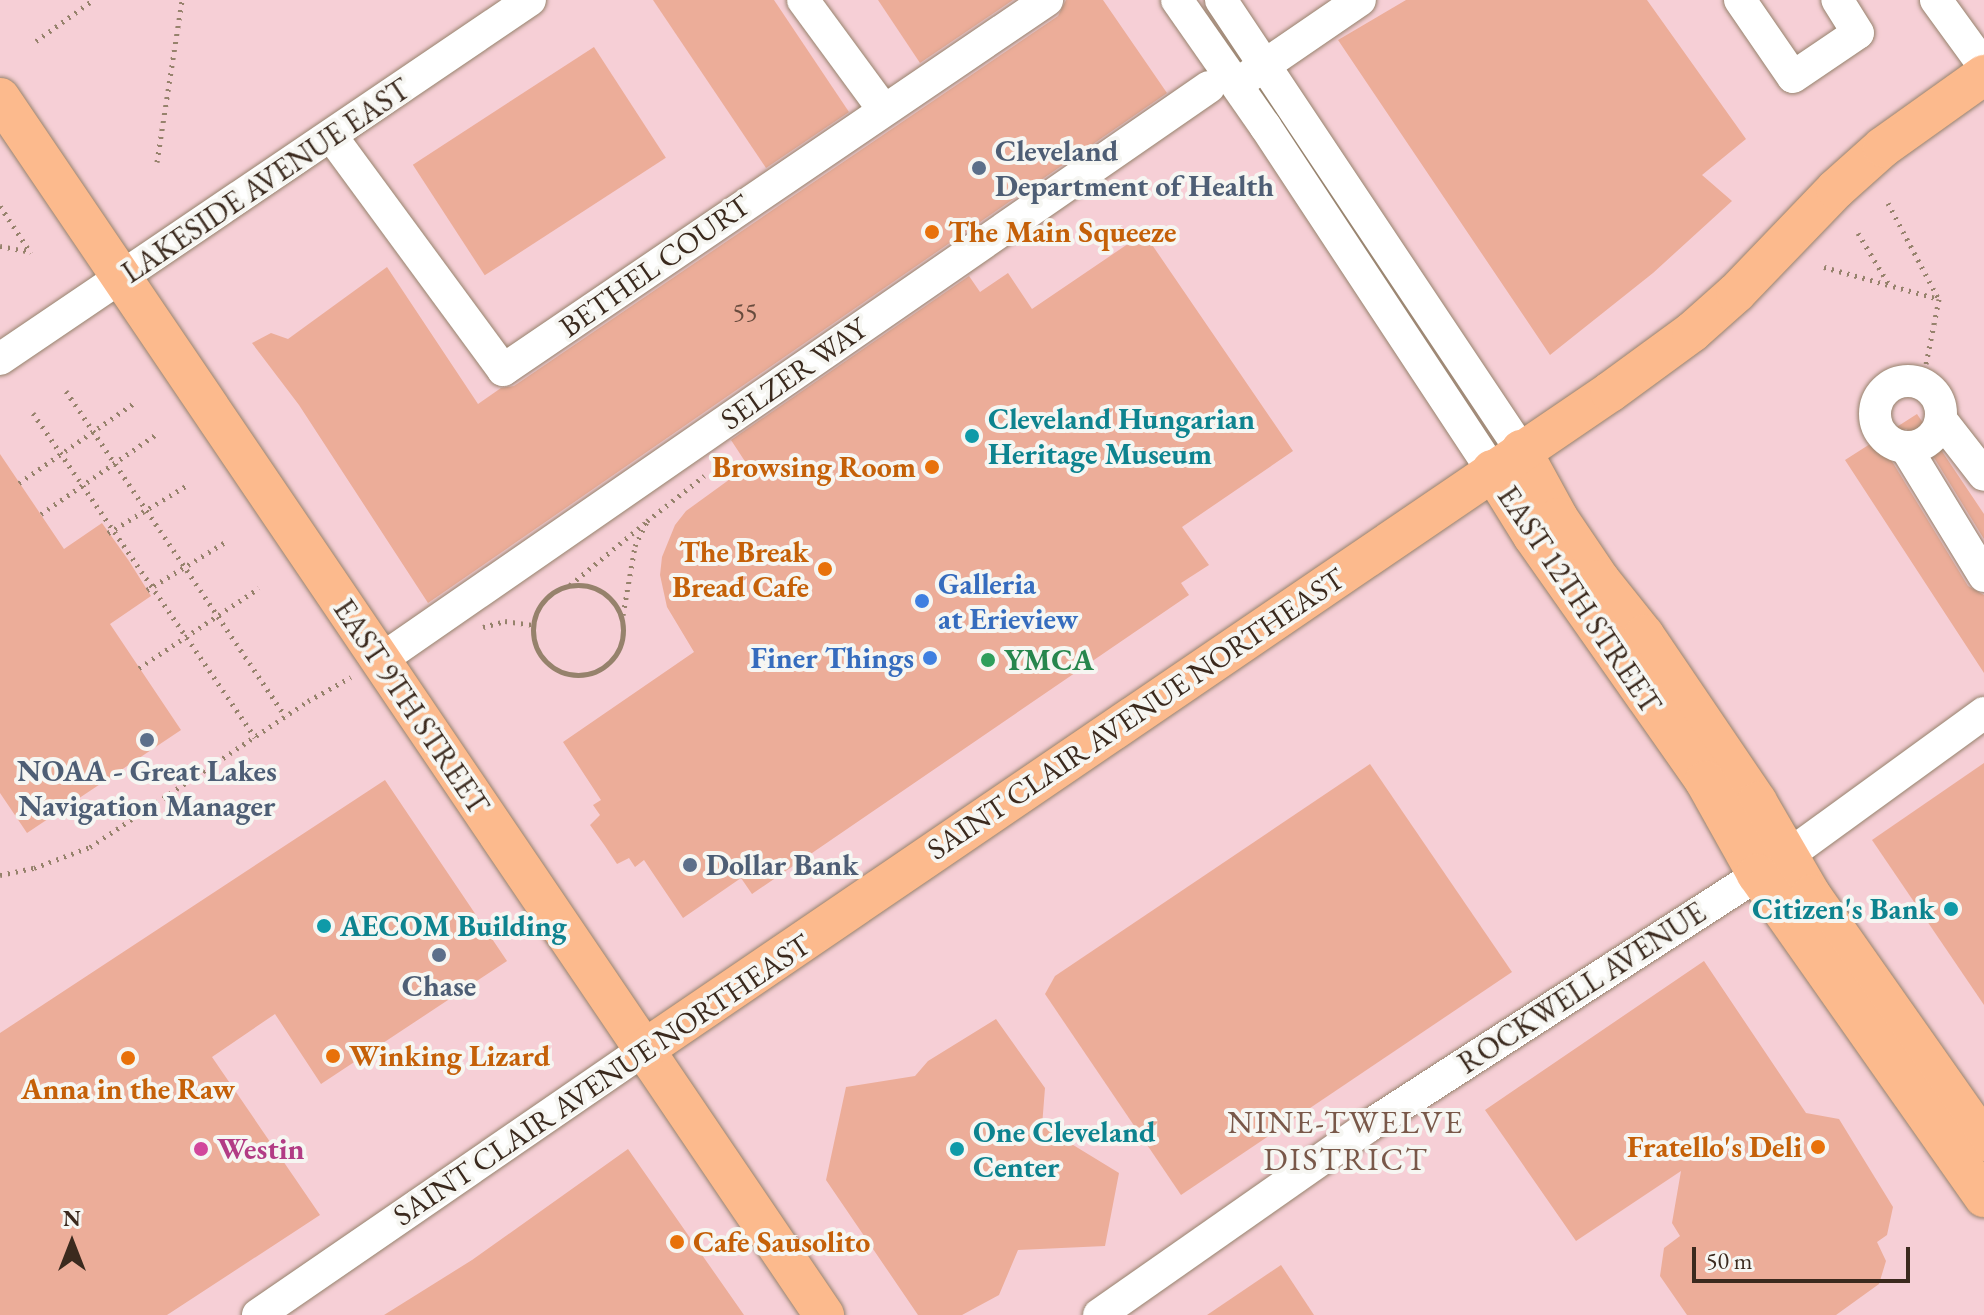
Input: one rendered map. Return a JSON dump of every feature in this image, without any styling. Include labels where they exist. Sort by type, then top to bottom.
[{"type":"main road","name":"SAINT CLAIR AVENUE NORTHEAST","points":[[642,1051],[1610,392],[1692,332],[1736,293],[1836,189],[1883,147],[1984,75]]},
{"type":"main road","name":"EAST 9TH STREET","points":[[0,98],[611,999],[813,1311]]},
{"type":"main road","name":"EAST 12TH STREET","points":[[1507,460],[1558,518],[1600,580],[1644,635],[1790,854],[1811,895],[1984,1141]]},
{"type":"main road","name":"EAST 12TH STREET","points":[[1507,460],[1533,536],[1674,742],[1705,781],[1757,874],[1984,1197]]},
{"type":"street","name":"LAKESIDE AVENUE EAST","points":[[0,359],[530,0]]},
{"type":"street","points":[[803,0],[883,109]]},
{"type":"street","name":"BETHEL COURT","points":[[332,137],[503,370],[1047,0]]},
{"type":"street","name":"EAST 12TH STREET","points":[[1177,0],[1223,86],[1507,460]]},
{"type":"street","name":"EAST 12TH STREET","points":[[1221,0],[1507,460]]},
{"type":"street","name":"SELZER WAY","points":[[379,661],[696,441],[1223,86],[1264,65],[1360,0]]},
{"type":"street","points":[[1740,0],[1793,77],[1858,33],[1837,0]]},
{"type":"street","points":[[1936,0],[1984,66]]},
{"type":"street","points":[[1984,475],[1942,421],[1938,400],[1922,385],[1911,382],[1889,387],[1875,405],[1874,417],[1881,437],[1906,448],[1984,576]]},
{"type":"street","points":[[1906,448],[1922,444],[1942,421]]},
{"type":"street","name":"ROCKWELL AVENUE","points":[[1099,1315],[1367,1127],[1790,854],[1984,713]]},
{"type":"street","name":"SAINT CLAIR AVENUE NORTHEAST","points":[[258,1315],[642,1051]]},
{"type":"path","points":[[36,41],[93,0]]},
{"type":"path","points":[[157,162],[182,0]]},
{"type":"path","points":[[1888,203],[1939,299],[1926,364]]},
{"type":"path","points":[[0,206],[31,253],[0,246]]},
{"type":"path","points":[[1858,233],[1890,286]]},
{"type":"path","points":[[1824,267],[1939,299]]},
{"type":"path","points":[[66,391],[285,716]]},
{"type":"path","points":[[19,483],[134,403]]},
{"type":"path","points":[[33,413],[111,532],[255,737]]},
{"type":"path","points":[[41,514],[155,435]]},
{"type":"path","points":[[647,521],[635,546],[623,620],[624,636],[610,664],[581,676],[565,674],[551,667],[540,655],[533,625],[545,599],[569,586],[647,521],[714,469],[696,441]]},
{"type":"path","points":[[111,532],[189,484]]},
{"type":"path","points":[[150,588],[227,541]]},
{"type":"path","points":[[569,586],[597,588],[618,607],[623,620]]},
{"type":"path","points":[[139,668],[259,588]]},
{"type":"path","points":[[505,621],[533,625]]},
{"type":"path","points":[[0,875],[34,868],[90,847],[285,716],[379,661]]},
{"type":"shaded area","points":[[0,0],[1984,0],[1984,1315],[0,1315]]},
{"type":"building","points":[[653,0],[774,0],[849,112],[766,168]]},
{"type":"building","points":[[878,0],[1013,0],[920,63]]},
{"type":"building","points":[[1066,0],[1103,0],[1167,93],[428,603],[299,405],[252,343],[271,333],[288,339],[387,267],[478,404],[501,388],[514,386],[1058,16]]},
{"type":"building","points":[[1406,0],[1647,0],[1746,139],[1702,175],[1732,201],[1653,273],[1550,355],[1338,40]]},
{"type":"building","points":[[594,47],[666,158],[485,275],[413,165]]},
{"type":"building","name":"Galleria at Erieview","points":[[1144,233],[1293,451],[1182,527],[1209,565],[1181,583],[1189,595],[752,894],[741,878],[683,918],[644,860],[635,867],[629,858],[617,864],[590,825],[600,815],[593,805],[601,800],[563,742],[694,652],[667,607],[660,575],[662,557],[675,525],[686,511],[748,466],[731,440],[969,276],[980,292],[1008,273],[1032,309]]},
{"type":"building","points":[[1917,414],[1984,514],[1984,539],[1922,438],[1906,429],[1890,438],[1890,458],[1968,586],[1984,595],[1984,673],[1845,460]]},
{"type":"building","points":[[0,454],[64,549],[102,523],[129,561],[151,596],[110,624],[181,730],[27,833],[0,793]]},
{"type":"building","name":"Citizen's Bank","points":[[1984,763],[1984,1005],[1872,840]]},
{"type":"building","points":[[1370,764],[1512,972],[1181,1195],[1045,994],[1055,976]]},
{"type":"building","points":[[385,780],[507,961],[321,1084],[275,1014],[212,1057],[320,1215],[167,1315],[0,1315],[0,1033]]},
{"type":"building","points":[[1704,961],[1806,1113],[1839,1119],[1893,1207],[1887,1235],[1877,1242],[1886,1261],[1879,1284],[1836,1315],[1687,1315],[1660,1276],[1664,1248],[1680,1236],[1672,1223],[1681,1171],[1576,1241],[1485,1110]]},
{"type":"building","name":"One Cleveland Center","points":[[996,1019],[1045,1088],[1042,1126],[1119,1173],[1105,1246],[1018,1250],[999,1295],[962,1315],[918,1315],[826,1180],[846,1087],[915,1076],[928,1061]]},
{"type":"building","points":[[628,1149],[744,1315],[384,1315],[472,1260]]},
{"type":"building","points":[[1281,1265],[1314,1315],[1207,1315]]},
{"type":"place","name":"Cleveland Department of Health","points":[[979,168]]},
{"type":"place","name":"The Main Squeeze","points":[[932,232]]},
{"type":"place","name":"Cleveland Hungarian Heritage Museum","points":[[972,436]]},
{"type":"place","name":"Browsing Room","points":[[932,467]]},
{"type":"place","name":"The Break Bread Cafe","points":[[825,569]]},
{"type":"place","name":"Galleria at Erieview","points":[[922,601]]},
{"type":"place","name":"Finer Things","points":[[930,658]]},
{"type":"place","name":"YMCA","points":[[988,660]]},
{"type":"place","name":"NOAA - Great Lakes Navigation Manager","points":[[147,740]]},
{"type":"place","name":"Dollar Bank","points":[[690,865]]},
{"type":"place","name":"Citizen's Bank","points":[[1951,909]]},
{"type":"place","name":"AECOM Building","points":[[324,926]]},
{"type":"place","name":"Chase","points":[[439,955]]},
{"type":"place","name":"Winking Lizard","points":[[333,1056]]},
{"type":"place","name":"Anna in the Raw","points":[[128,1058]]},
{"type":"place","name":"Fratello's Deli","points":[[1818,1147]]},
{"type":"place","name":"Westin","points":[[201,1149]]},
{"type":"place","name":"One Cleveland Center","points":[[957,1149]]},
{"type":"place","name":"Cafe Sausolito","points":[[677,1242]]},
{"type":"district","name":"NINE-TWELVE DISTRICT","points":[[1346,1142]]}]
